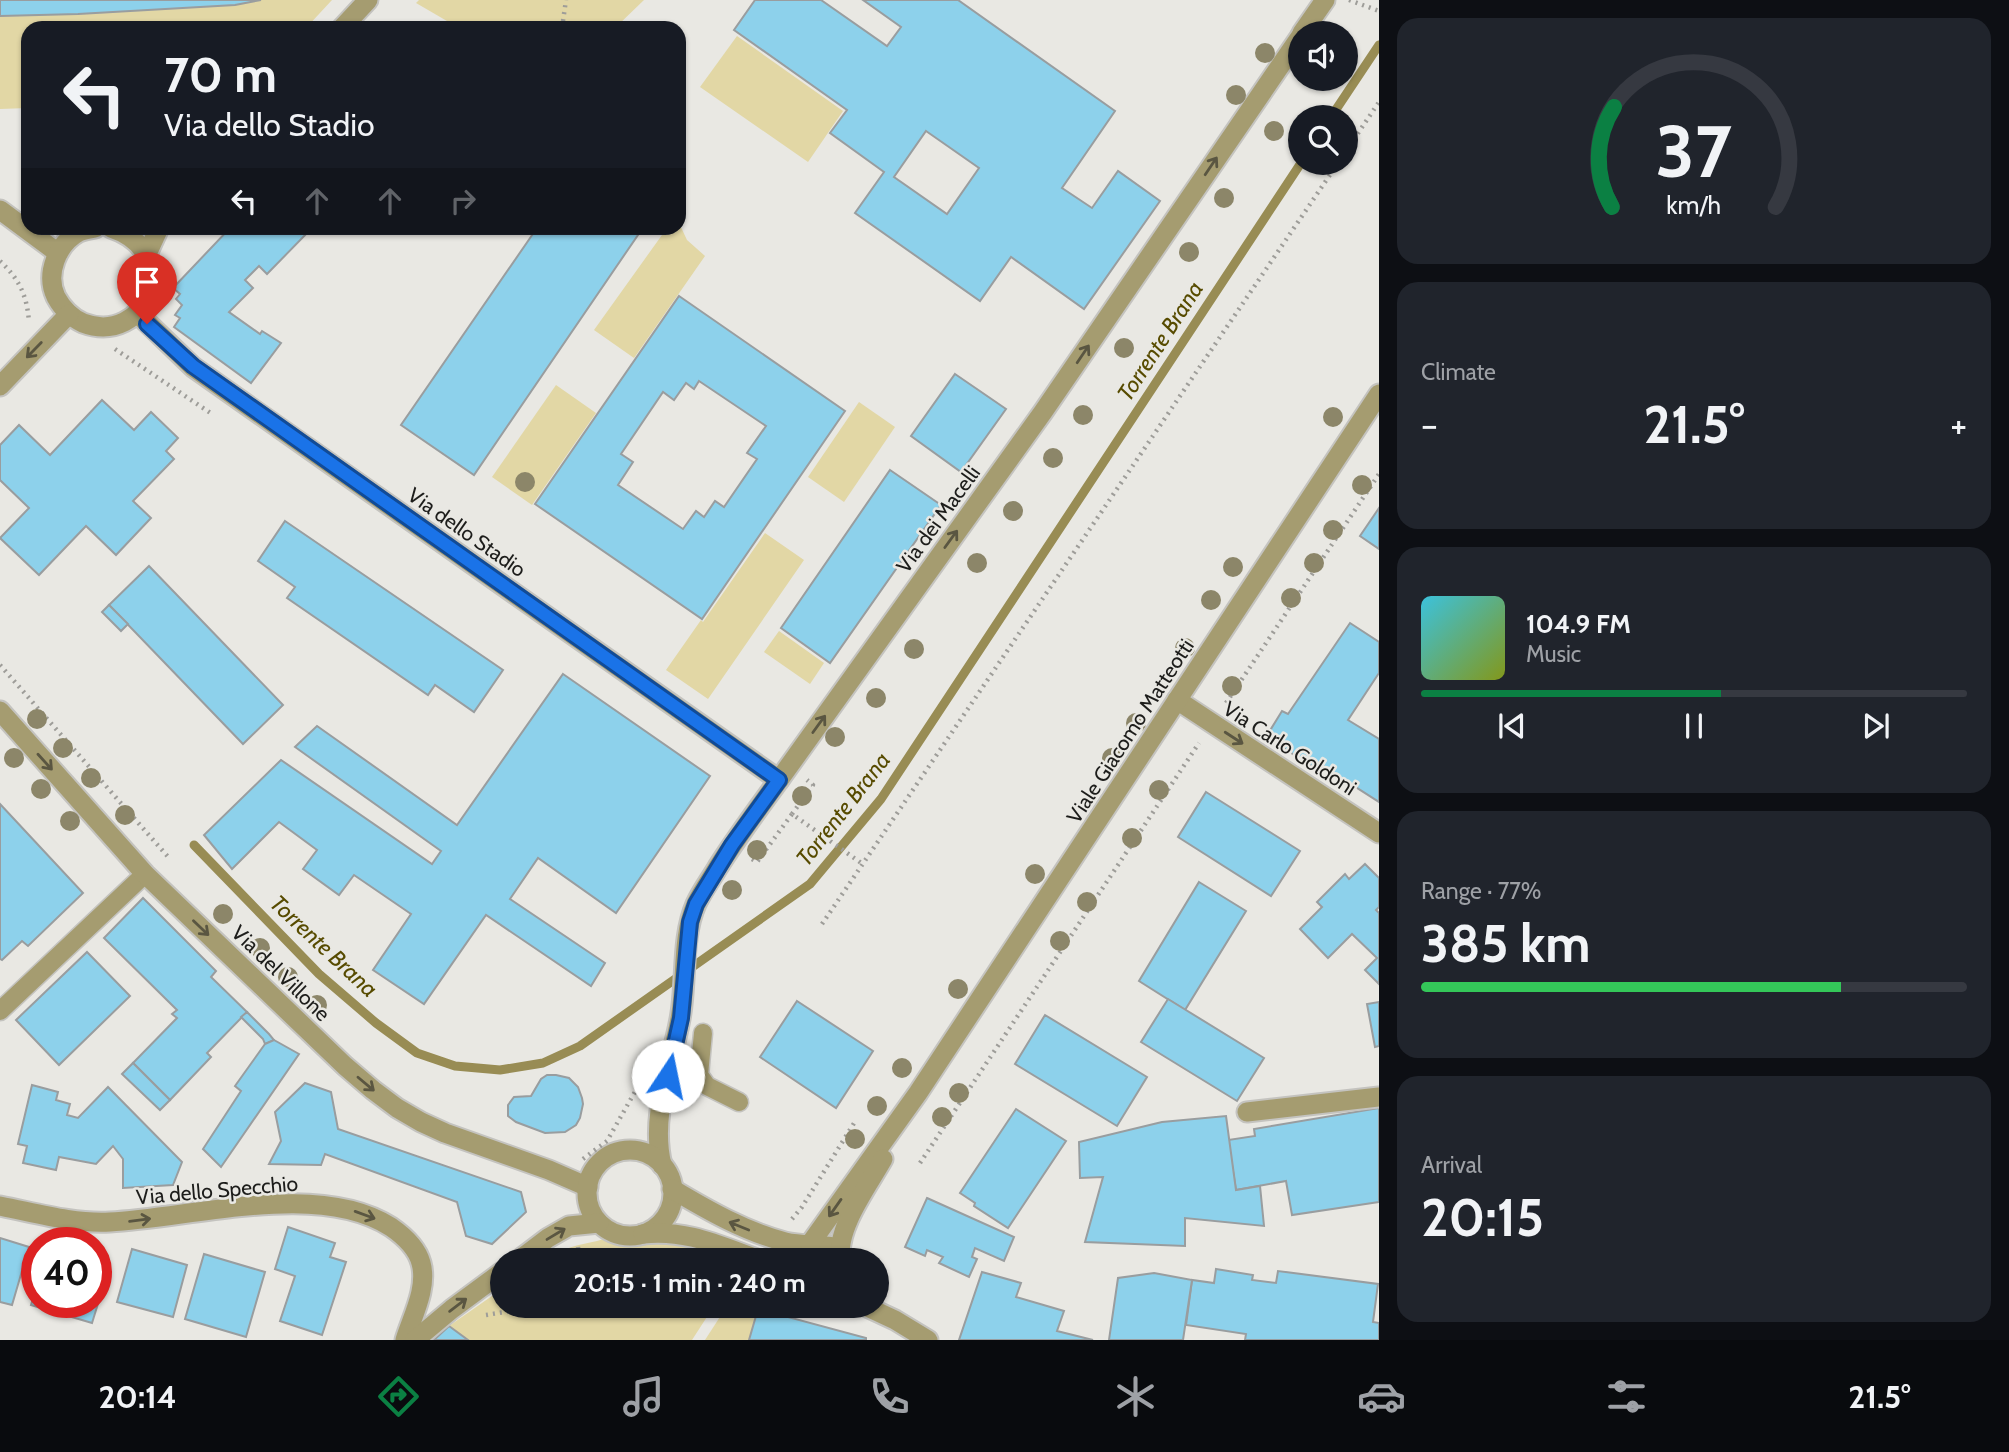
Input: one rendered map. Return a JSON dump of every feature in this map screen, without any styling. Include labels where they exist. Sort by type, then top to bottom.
[{"type":"street","points":[[348,21],[368,0]]},
{"type":"street","name":"Via dei Macelli","points":[[1311,21],[1325,0]]},
{"type":"street","name":"Via dei Macelli","points":[[662,1165],[657,1129],[681,1018],[690,922],[703,891],[732,845],[1043,412],[1288,54]]},
{"type":"street","points":[[0,210],[21,226]]},
{"type":"street","points":[[34,235],[58,253]]},
{"type":"street","points":[[76,235],[58,253],[52,268],[55,296],[78,321],[109,327],[123,323],[137,313],[145,303],[151,285],[152,269],[147,254],[131,235]]},
{"type":"street","points":[[147,254],[156,235]]},
{"type":"street","name":"Via dello Stadio","points":[[137,313],[193,366],[779,780]]},
{"type":"street","points":[[0,386],[69,314]]},
{"type":"street","name":"Viale Giacomo Matteotti","points":[[918,1093],[1379,394]]},
{"type":"street","name":"Via Carlo Goldoni","points":[[1177,700],[1379,833]]},
{"type":"street","name":"Via del Villone","points":[[0,711],[145,874],[345,1066],[397,1108],[445,1133],[549,1170],[588,1187]]},
{"type":"street","points":[[810,1244],[918,1093]]},
{"type":"street","points":[[842,1248],[849,1218],[918,1093]]},
{"type":"street","points":[[1247,1112],[1379,1097]]},
{"type":"street","points":[[642,1234],[656,1227],[664,1219],[671,1205],[671,1182],[662,1165],[654,1158],[638,1151],[614,1153],[598,1165],[590,1177],[587,1199],[599,1223],[616,1234],[631,1236],[657,1232],[678,1234],[729,1248]]},
{"type":"street","points":[[672,1189],[725,1220],[760,1234],[789,1243],[835,1248]]},
{"type":"street","name":"Via dello Specchio","points":[[0,1206],[92,1223],[290,1204],[335,1208],[368,1216],[383,1222],[408,1241],[421,1264],[421,1290],[405,1340]]},
{"type":"street","points":[[535,1248],[569,1226],[599,1223]]},
{"type":"street","points":[[415,1340],[490,1281]]},
{"type":"street","points":[[889,1315],[895,1320]]},
{"type":"street","points":[[889,1317],[928,1340]]},
{"type":"lane","points":[[0,1011],[145,874]]},
{"type":"lane","points":[[703,1033],[699,1075],[707,1086],[739,1102]]},
{"type":"path","points":[[563,21],[566,0]]},
{"type":"path","points":[[1348,0],[1379,11]]},
{"type":"path","points":[[1358,133],[1379,102]]},
{"type":"path","points":[[822,925],[1330,175]]},
{"type":"path","points":[[0,261],[14,276],[26,296],[29,324],[45,339]]},
{"type":"path","points":[[108,345],[218,418]]},
{"type":"path","points":[[920,1163],[1379,474]]},
{"type":"path","points":[[0,665],[169,858]]},
{"type":"path","points":[[732,845],[757,862],[813,785]]},
{"type":"path","points":[[792,814],[864,865]]},
{"type":"path","points":[[577,1160],[586,1158],[607,1141],[640,1082]]},
{"type":"path","points":[[788,1223],[802,1207],[856,1120]]},
{"type":"path","points":[[482,1316],[490,1315]]},
{"type":"shaded area","points":[[0,0],[332,0],[312,21],[21,21],[21,108],[0,109]]},
{"type":"shaded area","points":[[419,0],[644,0],[622,21],[447,21],[416,3]]},
{"type":"shaded area","points":[[737,36],[843,111],[808,162],[700,87]]},
{"type":"shaded area","points":[[662,235],[685,235],[705,256],[634,358],[594,330]]},
{"type":"shaded area","points":[[556,385],[596,413],[532,505],[492,477]]},
{"type":"shaded area","points":[[859,402],[895,427],[844,502],[808,477]]},
{"type":"shaded area","points":[[765,533],[804,560],[708,699],[666,670]]},
{"type":"shaded area","points":[[779,631],[824,663],[810,684],[764,652]]},
{"type":"shaded area","points":[[641,1227],[667,1230],[705,1248],[570,1248]]},
{"type":"shaded area","points":[[490,1297],[490,1318],[706,1318],[692,1340],[468,1340],[449,1326]]},
{"type":"shaded area","points":[[719,1318],[755,1318],[749,1340],[705,1340]]},
{"type":"building","points":[[0,0],[261,0],[235,5],[0,16]]},
{"type":"building","points":[[755,0],[821,0],[887,46],[901,27],[863,0],[958,0],[1115,111],[1062,188],[1092,208],[1118,171],[1160,201],[1084,309],[1011,257],[980,301],[855,213],[884,172],[830,133],[847,110],[734,30]],"holes":[[[926,131],[979,168],[947,214],[894,177]]]},
{"type":"building","points":[[223,235],[305,235],[267,274],[259,266],[245,280],[253,288],[229,312],[260,334],[262,331],[281,343],[251,383],[174,327],[180,318],[175,315],[182,305],[176,299],[180,294],[173,288]]},
{"type":"building","points":[[532,235],[638,235],[474,475],[401,425]]},
{"type":"building","points":[[679,296],[845,411],[702,619],[535,504]],"holes":[[[699,381],[766,426],[747,453],[757,459],[724,507],[715,501],[704,517],[696,511],[683,529],[618,485],[633,462],[621,454],[663,392],[674,400],[686,383],[694,389]]]},
{"type":"building","points":[[955,374],[1006,409],[961,472],[911,436]]},
{"type":"building","points":[[102,400],[134,430],[151,412],[178,438],[166,451],[174,459],[133,501],[151,518],[116,555],[86,526],[39,575],[0,538],[29,508],[0,480],[0,445],[19,425],[50,455]]},
{"type":"building","points":[[890,470],[941,505],[830,663],[781,628]]},
{"type":"building","points":[[1379,508],[1379,549],[1360,536]]},
{"type":"building","points":[[285,521],[503,670],[474,712],[435,685],[428,695],[287,598],[295,587],[258,561]]},
{"type":"building","points":[[149,566],[283,705],[243,744],[109,605]]},
{"type":"building","points":[[109,605],[128,624],[121,631],[102,612]]},
{"type":"building","points":[[1350,623],[1379,642],[1379,673],[1348,720],[1379,739],[1379,802],[1321,765],[1318,770],[1266,737],[1282,711],[1288,714]]},
{"type":"building","points":[[563,674],[710,776],[616,913],[538,858],[510,899],[605,963],[591,986],[486,915],[424,1004],[373,970],[411,914],[354,875],[339,895],[303,869],[317,850],[279,822],[232,869],[204,835],[281,760],[432,864],[441,851],[295,747],[317,726],[457,825]]},
{"type":"building","points":[[1206,792],[1300,851],[1271,896],[1178,837]]},
{"type":"building","points":[[0,804],[83,893],[28,946],[22,941],[2,960],[0,959]]},
{"type":"building","points":[[1365,864],[1379,878],[1379,907],[1376,910],[1379,913],[1379,984],[1365,970],[1377,958],[1352,934],[1328,958],[1300,929],[1322,907],[1317,902],[1345,874],[1349,879]]},
{"type":"building","points":[[1199,882],[1246,911],[1185,1010],[1139,981]]},
{"type":"building","points":[[143,898],[216,971],[211,977],[247,1012],[207,1053],[211,1057],[170,1100],[133,1063],[177,1018],[172,1014],[177,1010],[104,938]]},
{"type":"building","points":[[87,952],[130,996],[59,1065],[16,1020]]},
{"type":"building","points":[[1168,999],[1264,1058],[1237,1101],[1141,1042]]},
{"type":"building","points":[[797,1001],[873,1051],[836,1108],[760,1057]]},
{"type":"building","points":[[1379,1002],[1379,1046],[1375,1047],[1367,1004]]},
{"type":"building","points":[[247,1012],[274,1040],[265,1044],[241,1017]]},
{"type":"building","points":[[1045,1015],[1147,1077],[1117,1126],[1015,1064]]},
{"type":"building","points":[[274,1040],[299,1054],[221,1167],[203,1149],[241,1091],[235,1086],[265,1044]]},
{"type":"building","points":[[133,1063],[170,1100],[160,1110],[122,1074]]},
{"type":"building","points":[[547,1075],[569,1078],[578,1087],[582,1098],[580,1118],[576,1125],[565,1132],[545,1133],[516,1122],[508,1116],[508,1105],[514,1097],[531,1096],[541,1079]]},
{"type":"building","points":[[305,1083],[331,1092],[338,1129],[521,1192],[526,1212],[492,1244],[466,1236],[457,1202],[325,1154],[321,1165],[269,1164],[281,1141],[275,1112]]},
{"type":"building","points":[[32,1085],[58,1092],[56,1100],[70,1104],[67,1115],[78,1118],[108,1087],[182,1162],[173,1185],[123,1188],[123,1159],[113,1146],[96,1164],[59,1157],[56,1170],[23,1163],[27,1146],[18,1144]]},
{"type":"building","points":[[1379,1108],[1379,1202],[1292,1215],[1286,1181],[1236,1190],[1228,1140],[1255,1136],[1254,1129]]},
{"type":"building","points":[[1016,1109],[1066,1141],[1008,1228],[974,1206],[975,1203],[960,1193]]},
{"type":"building","points":[[1226,1116],[1236,1190],[1260,1186],[1264,1226],[1185,1218],[1185,1246],[1085,1242],[1103,1177],[1080,1178],[1079,1142],[1162,1122]]},
{"type":"building","points":[[927,1198],[1014,1237],[1004,1261],[975,1248],[972,1257],[977,1259],[969,1277],[939,1263],[943,1257],[927,1250],[925,1256],[905,1247]]},
{"type":"building","points":[[288,1227],[335,1243],[330,1257],[346,1262],[322,1335],[280,1321],[295,1276],[275,1269]]},
{"type":"building","points":[[0,1238],[21,1245],[21,1274],[12,1305],[0,1302]]},
{"type":"building","points":[[132,1249],[187,1265],[173,1317],[117,1302]]},
{"type":"building","points":[[204,1254],[265,1272],[246,1337],[185,1319]]},
{"type":"building","points":[[1216,1269],[1253,1275],[1252,1280],[1276,1283],[1278,1271],[1378,1284],[1373,1322],[1379,1323],[1379,1340],[1245,1340],[1246,1334],[1186,1325],[1192,1280],[1214,1283]]},
{"type":"building","points":[[982,1272],[1021,1283],[1016,1297],[1064,1311],[1057,1331],[1093,1340],[959,1340]]},
{"type":"building","points":[[1154,1273],[1192,1280],[1183,1340],[1109,1340],[1118,1278]]},
{"type":"building","points":[[75,1318],[94,1318],[92,1323]]},
{"type":"building","points":[[755,1318],[792,1318],[866,1338],[866,1340],[749,1340]]},
{"type":"building","points":[[449,1326],[468,1340],[434,1340]]},
{"type":"waterway","name":"Torrente Brana","points":[[1339,105],[1379,45]]},
{"type":"waterway","name":"Torrente Brana","points":[[194,845],[319,974],[376,1023],[417,1053],[455,1066],[500,1070],[543,1063],[580,1046],[810,884],[881,799],[1293,175]]},
{"type":"route","points":[[147,324],[193,366],[779,780],[732,845],[696,904],[690,922],[681,1018],[668,1076]]}]
